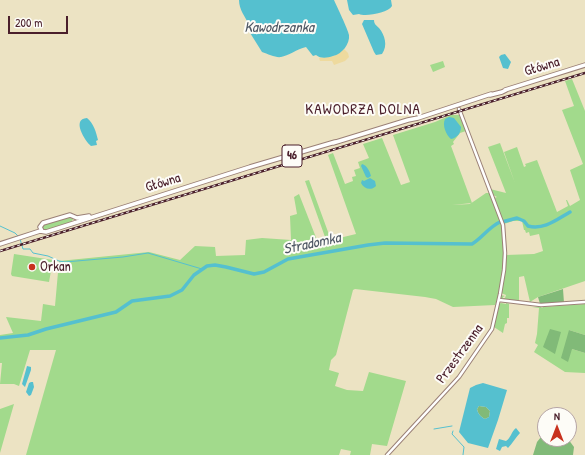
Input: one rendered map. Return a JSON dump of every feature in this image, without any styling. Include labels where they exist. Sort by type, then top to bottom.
[{"type":"main road","name":"Główna","points":[[408,120],[413,117],[497,93],[585,65]]},
{"type":"main road","name":"Główna","points":[[72,223],[312,148],[418,118],[491,94]]},
{"type":"main road","name":"Główna","points":[[74,217],[98,214]]},
{"type":"main road","name":"46","points":[[41,230],[40,225],[43,223],[70,215],[74,217]]},
{"type":"main road","points":[[72,223],[74,217]]},
{"type":"main road","name":"46","points":[[0,244],[41,230],[46,232],[72,223]]},
{"type":"street","points":[[452,107],[459,109],[463,104]]},
{"type":"street","name":"Przestrzenna","points":[[387,455],[466,368],[492,329],[499,300],[505,259],[503,225],[459,109]]},
{"type":"street","points":[[499,300],[541,306],[585,302]]},
{"type":"green space","points":[[443,61],[445,67],[433,72],[430,65]]},
{"type":"green space","points":[[572,79],[585,111],[585,281],[538,297],[530,302],[524,276],[519,277],[519,302],[501,299],[501,295],[505,296],[503,298],[505,298],[506,295],[501,293],[506,255],[534,254],[543,251],[539,234],[530,236],[529,232],[526,233],[522,221],[513,221],[504,224],[494,198],[497,197],[493,195],[490,189],[506,193],[488,147],[500,143],[515,183],[504,152],[517,147],[524,167],[526,166],[525,164],[537,160],[557,212],[568,206],[566,200],[570,206],[580,200],[570,170],[583,164],[562,110],[574,106],[565,81]]},
{"type":"green space","points":[[451,115],[459,115],[466,131],[460,133],[453,142],[454,144],[451,146],[472,203],[486,193],[489,193],[500,219],[504,246],[502,278],[495,305],[453,307],[436,299],[425,297],[353,290],[336,355],[331,360],[329,370],[339,373],[335,386],[347,390],[363,391],[369,372],[406,381],[387,446],[372,444],[370,455],[350,455],[351,451],[341,449],[339,455],[26,455],[56,350],[30,350],[19,386],[14,384],[0,384],[2,363],[0,363],[0,335],[13,333],[6,317],[41,321],[43,304],[55,306],[59,261],[149,252],[180,260],[195,246],[215,247],[216,256],[245,255],[246,240],[262,238],[291,240],[290,216],[297,214],[294,197],[299,194],[317,240],[325,237],[305,181],[309,180],[331,240],[356,234],[328,155],[333,153],[345,184],[353,181],[352,177],[356,176],[354,170],[360,168],[358,162],[369,158],[363,144],[382,138],[401,185],[410,182],[393,135],[435,122]]},
{"type":"green space","points":[[68,216],[74,218],[71,222],[46,231],[41,227],[46,223]]},
{"type":"green space","name":"Orkan","points":[[14,254],[53,260],[49,282],[12,276]]},
{"type":"green space","points":[[563,289],[564,303],[540,304],[538,297]]},
{"type":"green space","points":[[499,304],[510,304],[509,318],[507,318],[507,323],[505,324],[503,333],[494,327]]},
{"type":"green space","points":[[585,304],[585,335],[569,330],[572,349],[585,353],[585,373],[565,372],[534,352],[538,345],[535,343],[539,308],[532,307],[542,308]]},
{"type":"green space","points":[[550,329],[561,332],[555,354],[543,347]]},
{"type":"green space","points":[[569,330],[585,335],[585,353],[572,349],[568,362],[561,358]]},
{"type":"green space","points":[[14,404],[0,453],[0,409]]},
{"type":"green space","points":[[479,406],[486,407],[490,411],[489,417],[485,419],[480,415],[477,409]]},
{"type":"green space","points":[[537,442],[537,447],[574,447],[573,455],[533,455]]},
{"type":"sand","points":[[344,49],[348,53],[349,57],[345,61],[334,65],[332,61],[320,61],[319,58],[334,56]]},
{"type":"water","name":"Kawodrzanka","points":[[239,0],[334,0],[349,35],[347,45],[336,55],[326,58],[316,55],[313,56],[306,47],[281,57],[262,52],[247,28],[249,25],[241,10]]},
{"type":"water","points":[[347,0],[391,0],[392,6],[386,11],[376,14],[353,15],[349,10]]},
{"type":"water","points":[[364,20],[374,20],[383,34],[385,48],[382,54],[376,55],[374,52],[362,24]]},
{"type":"water","points":[[505,54],[511,62],[508,69],[503,68],[499,57]]},
{"type":"water","points":[[449,117],[454,118],[461,127],[458,135],[451,139],[444,127],[445,119]]},
{"type":"water","points":[[87,118],[95,131],[98,140],[96,141],[97,145],[91,146],[81,130],[80,122],[82,119]]},
{"type":"water","points":[[362,164],[367,167],[370,173],[371,176],[368,178],[366,177],[361,166]]},
{"type":"water","points":[[370,178],[375,181],[376,186],[368,189],[361,183],[362,180],[364,181]]},
{"type":"water","points":[[27,366],[31,367],[31,370],[25,387],[22,384]]},
{"type":"water","points":[[33,382],[34,387],[31,395],[29,396],[26,392],[29,383]]},
{"type":"water","points":[[483,383],[507,390],[488,448],[468,443],[459,432],[470,388]],"holes":[[[479,406],[486,407],[490,411],[489,417],[485,419],[480,415],[477,409]]]},
{"type":"water","points":[[516,428],[520,433],[508,448],[506,446],[502,447],[500,451],[496,449],[499,439],[506,441]]},
{"type":"waterway","name":"Stradomka","points":[[502,222],[517,218],[524,221],[528,226],[539,227],[550,224],[570,212]]},
{"type":"waterway","name":"Stradomka","points":[[0,338],[28,335],[46,329],[116,312],[132,301],[170,296],[182,290],[194,275],[207,266],[215,265],[254,274],[264,272],[288,259],[368,245],[385,243],[472,244],[500,222]]},
{"type":"waterway","points":[[0,226],[18,236]]},
{"type":"waterway","points":[[20,239],[23,249],[30,249],[33,253],[65,262],[123,257],[148,253],[202,269]]},
{"type":"waterway","points":[[434,429],[452,426]]},
{"type":"waterway","points":[[453,431],[452,434],[464,447],[463,455]]},
{"type":"railway","points":[[0,251],[585,73]]},
{"type":"place","name":"Orkan","points":[[32,267]]},
{"type":"district","name":"KAWODRZA DOLNA","points":[[363,110]]}]
